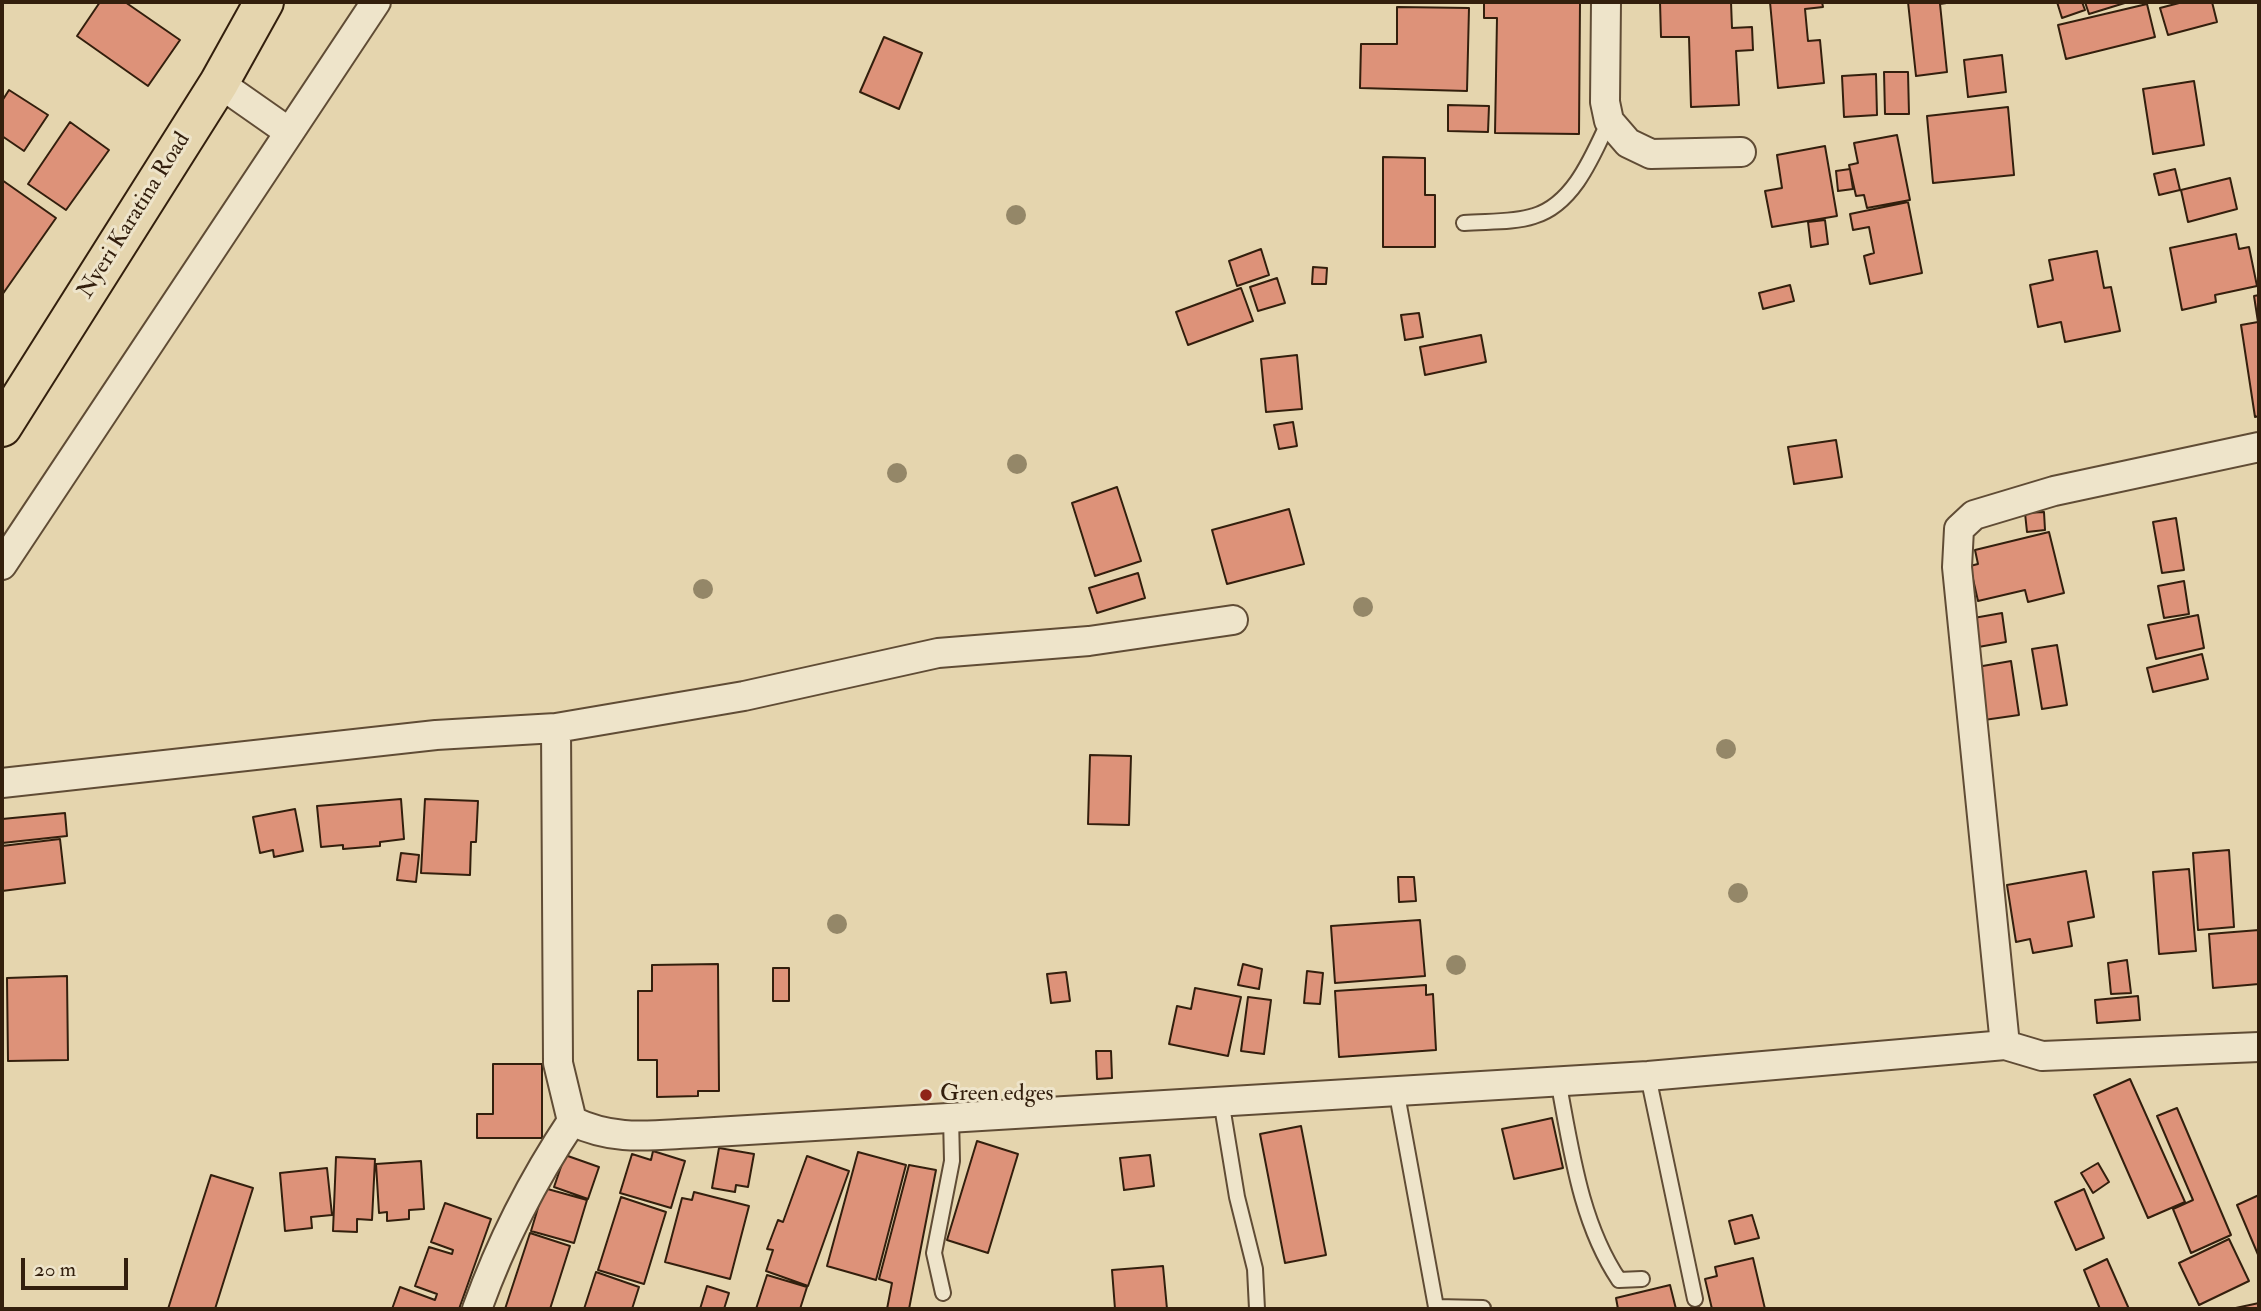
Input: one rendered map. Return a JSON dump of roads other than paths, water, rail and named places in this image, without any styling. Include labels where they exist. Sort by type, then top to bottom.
[{"type":"highway","name":"Nyeri Karatina Road","points":[[2,427],[219,83],[264,2]]},
{"type":"street","points":[[2,565],[376,2]]},
{"type":"street","points":[[1605,2],[1605,102],[1609,121],[1628,143],[1651,154],[1741,152]]},
{"type":"street","points":[[219,83],[289,132]]},
{"type":"street","points":[[2005,1045],[1957,567],[1959,528],[1974,515],[2054,491],[2259,447]]},
{"type":"street","points":[[2,783],[436,735],[556,728],[744,696],[938,653],[1089,641],[1205,627],[1233,620]]},
{"type":"street","points":[[477,1309],[496,1254],[542,1167],[572,1121],[558,1063],[556,728]]},
{"type":"street","points":[[572,1121],[597,1133],[629,1136],[1648,1076],[2005,1045],[2042,1056],[2259,1047]]},
{"type":"lane","points":[[1464,223],[1535,216],[1562,199],[1586,170],[1609,121]]},
{"type":"lane","points":[[1648,1076],[1695,1299]]},
{"type":"lane","points":[[1558,1080],[1574,1167],[1600,1252],[1619,1280],[1642,1279]]},
{"type":"lane","points":[[1396,1089],[1436,1307],[1483,1308]]},
{"type":"lane","points":[[1221,1100],[1237,1197],[1255,1269],[1257,1309]]},
{"type":"lane","points":[[943,1293],[934,1253],[951,1161],[951,1117]]},
{"type":"place","name":"Green edges","points":[[926,1095]]}]
